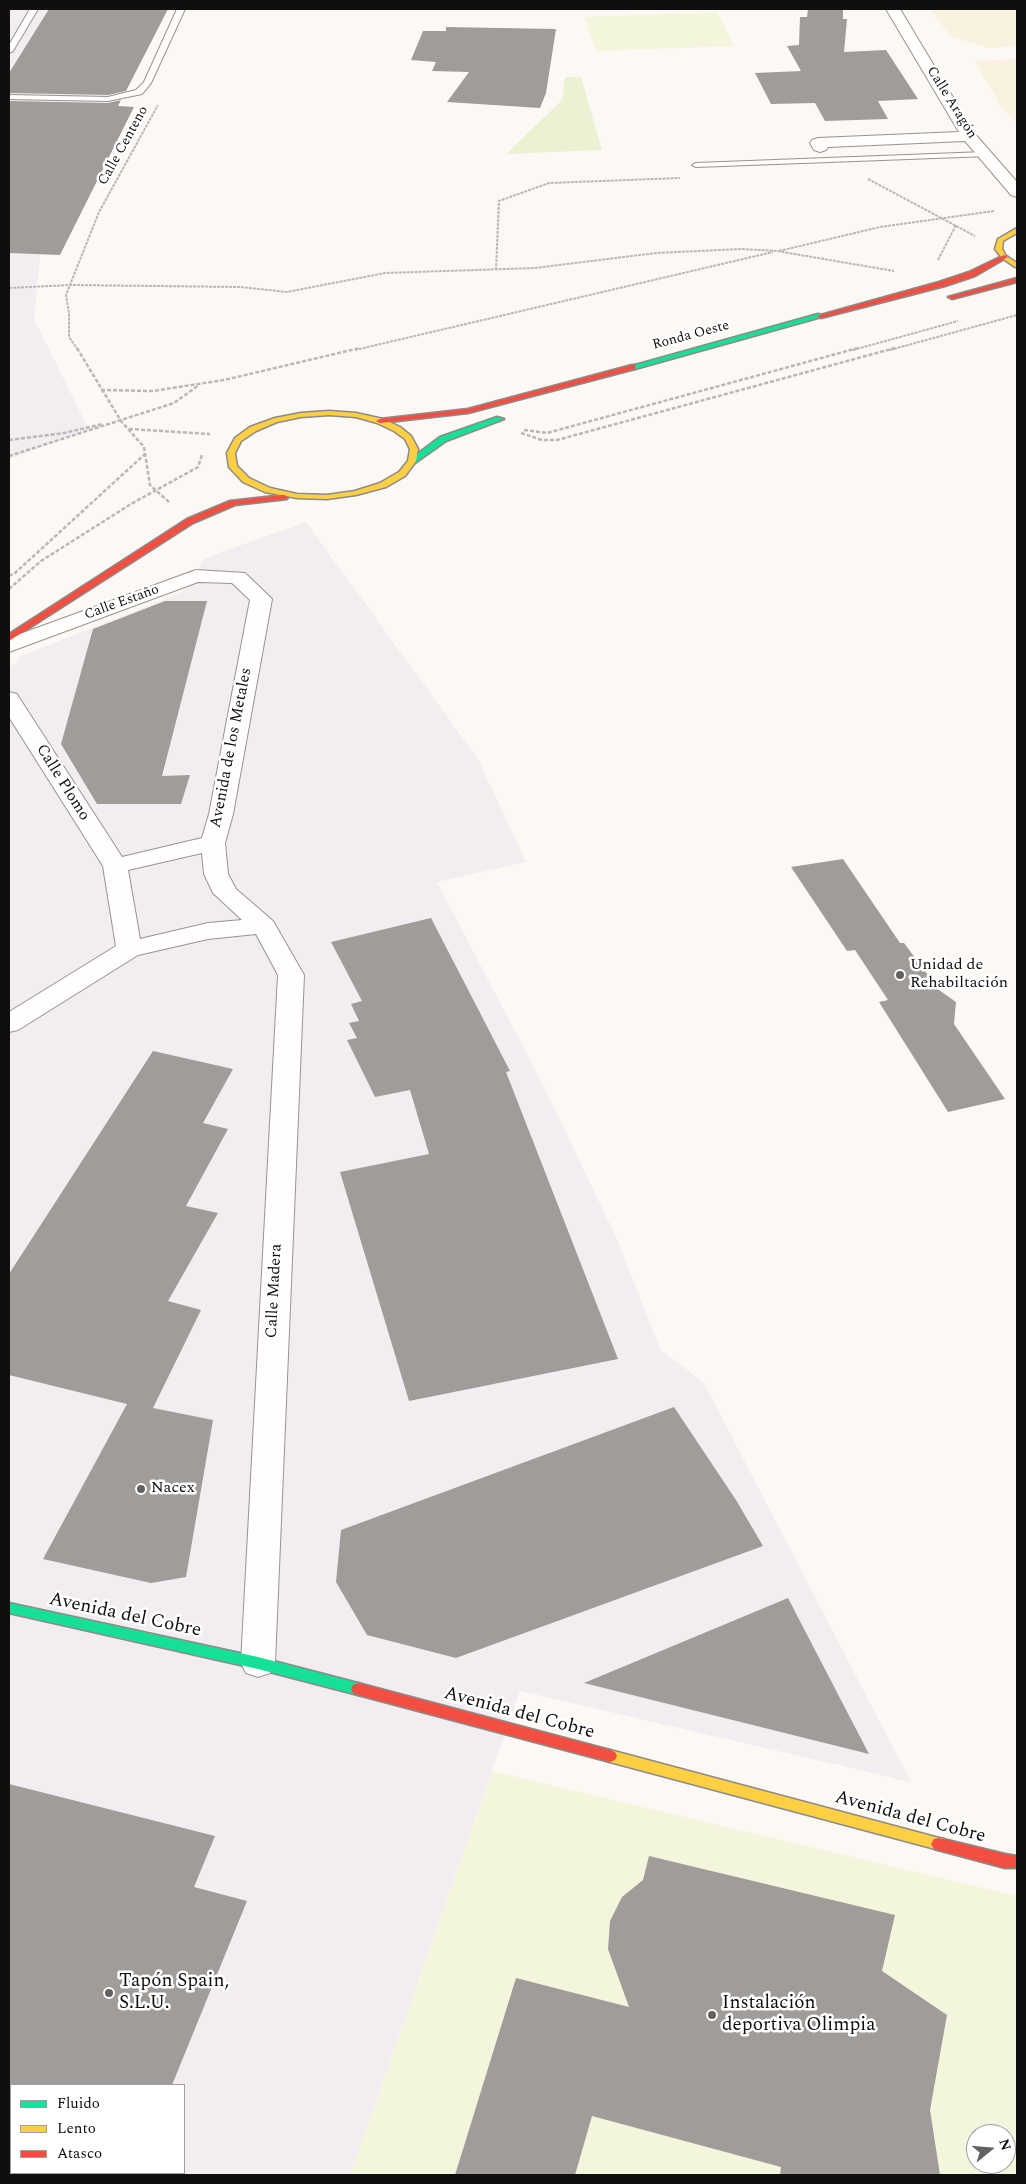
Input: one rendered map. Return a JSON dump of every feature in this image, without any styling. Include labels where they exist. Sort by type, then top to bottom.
[{"type":"main road","points":[[1017,230],[1000,240],[998,249],[1004,257],[1017,265]]},
{"type":"main road","name":"Ronda Oeste","points":[[380,421],[468,411],[948,283],[972,274],[1004,257]]},
{"type":"main road","points":[[941,300],[1017,280]]},
{"type":"main road","points":[[224,476],[231,453],[238,440],[253,429],[275,420],[300,415],[329,413],[356,415],[380,421],[397,429],[408,438],[414,450],[412,461]]},
{"type":"main road","points":[[231,453],[233,467],[246,480],[268,490],[297,496],[327,497],[356,493],[383,485],[402,474],[412,461],[443,439],[473,427],[511,416]]},
{"type":"main road","name":"Calle Estaño","points":[[9,638],[190,522],[233,503],[297,496]]},
{"type":"main road","name":"Calle Estaño","points":[[190,522],[205,504]]},
{"type":"main road","name":"Avenida del Cobre","points":[[9,1608],[258,1663],[986,1856],[1017,1862]]},
{"type":"street","name":"Calle Aragón","points":[[893,9],[970,136],[1017,192]]},
{"type":"street","points":[[820,147],[818,143],[970,136]]},
{"type":"street","name":"Calle Estaño","points":[[9,645],[196,576],[238,578]]},
{"type":"street","name":"Avenida de los Metales","points":[[115,866],[213,843],[221,814],[261,599],[238,578]]},
{"type":"street","name":"Calle Plomo","points":[[9,699],[115,866]]},
{"type":"street","name":"Calle Madera","points":[[213,843],[216,874],[226,893],[264,926],[291,975],[258,1663]]},
{"type":"street","points":[[115,866],[129,949]]},
{"type":"street","points":[[9,1024],[129,949],[208,931],[264,926]]},
{"type":"lane","points":[[9,51],[34,9]]},
{"type":"lane","points":[[9,97],[108,99],[139,92],[147,83],[181,9]]},
{"type":"lane","points":[[696,165],[985,154]]},
{"type":"path","name":"Calle Centeno","points":[[101,390],[86,360],[69,337],[69,313],[66,295],[99,212],[159,104]]},
{"type":"path","points":[[861,176],[977,237]]},
{"type":"path","points":[[496,270],[499,201],[549,183],[681,178]]},
{"type":"path","points":[[101,390],[153,391],[200,384],[314,360],[880,227],[999,211]]},
{"type":"path","points":[[938,260],[956,225]]},
{"type":"path","points":[[9,288],[70,285],[240,287],[287,292],[384,273],[535,268],[656,253],[741,249],[777,251],[902,273]]},
{"type":"path","points":[[960,321],[547,433],[518,430],[524,436],[542,440],[557,440],[1017,315]]},
{"type":"path","points":[[9,456],[174,403],[200,384]]},
{"type":"path","points":[[101,390],[121,421],[144,447],[150,485],[190,522]]},
{"type":"path","points":[[9,440],[64,433],[121,421]]},
{"type":"path","points":[[128,429],[216,434]]},
{"type":"path","points":[[9,576],[15,573],[145,454]]},
{"type":"path","points":[[9,589],[41,561],[198,467],[203,454]]},
{"type":"shaded area","points":[[9,9],[166,9],[44,216],[34,319],[89,430],[9,459]]},
{"type":"shaded area","points":[[930,9],[1017,9],[1017,46],[989,48],[951,37]]},
{"type":"shaded area","points":[[1017,59],[1017,122],[1001,107],[975,61]]},
{"type":"shaded area","points":[[306,522],[478,759],[526,862],[437,882],[542,1083],[617,1239],[660,1349],[704,1383],[911,1782],[520,1691],[350,2175],[9,2175],[9,666],[17,663],[21,656],[181,593],[205,558]]},
{"type":"green space","points":[[717,12],[734,46],[596,51],[584,17]]},
{"type":"green space","points":[[565,77],[581,77],[602,150],[506,154],[562,100]]},
{"type":"green space","name":"Instalación deportiva Olimpia","points":[[492,1771],[1017,1896],[1017,2175],[350,2175]]},
{"type":"building","points":[[49,9],[168,9],[126,91],[108,95],[9,93],[9,73]]},
{"type":"building","points":[[808,9],[843,9],[843,19],[847,19],[844,52],[886,50],[918,99],[878,101],[888,119],[825,121],[815,103],[771,104],[755,73],[801,71],[787,46],[799,45],[800,17],[807,17]]},
{"type":"building","points":[[446,27],[556,29],[546,93],[540,108],[447,102],[469,72],[432,71],[436,62],[411,60],[423,31],[446,31]]},
{"type":"building","points":[[121,100],[118,106],[134,107],[60,255],[9,253],[9,101],[108,103]]},
{"type":"building","points":[[165,601],[207,601],[162,776],[190,775],[181,804],[97,804],[61,744],[93,629]]},
{"type":"building","name":"Unidad de Rehabiltación","points":[[843,859],[900,943],[904,943],[939,990],[956,1002],[954,1024],[1005,1099],[948,1112],[879,1002],[888,1000],[855,950],[847,951],[791,867]]},
{"type":"building","points":[[431,918],[510,1071],[506,1072],[618,1359],[409,1401],[340,1172],[429,1154],[410,1090],[375,1097],[347,1040],[357,1038],[349,1023],[359,1021],[351,1004],[362,1001],[331,942]]},
{"type":"building","points":[[153,1051],[233,1069],[203,1123],[228,1129],[186,1206],[218,1213],[168,1301],[201,1310],[153,1408],[213,1420],[186,1577],[151,1583],[43,1559],[127,1404],[9,1375],[9,1274]]},
{"type":"building","points":[[674,1407],[736,1500],[763,1546],[456,1658],[367,1635],[336,1582],[341,1530]]},
{"type":"building","points":[[788,1598],[869,1754],[584,1683]]},
{"type":"building","name":"Tapón Spain, S.L.U.","points":[[9,1784],[215,1836],[194,1887],[247,1901],[172,2084],[9,2085]]},
{"type":"building","points":[[649,1856],[895,1915],[882,1971],[947,2015],[930,2110],[940,2175],[780,2175],[781,2167],[592,2116],[575,2175],[455,2175],[516,1978],[629,2007],[608,1949],[610,1921],[622,1897],[643,1880]]},
{"type":"traffic: fast","points":[[632,367],[821,316]]},
{"type":"traffic: fast","points":[[412,461],[443,439],[500,419]]},
{"type":"traffic: fast","points":[[9,1608],[258,1663],[358,1689]]},
{"type":"traffic: slow","points":[[1015,265],[1004,257],[998,249],[1000,240],[1017,230]]},
{"type":"traffic: slow","points":[[329,413],[356,415],[380,421],[397,429],[408,438],[414,449],[412,461],[402,474],[383,485],[356,493],[327,497],[297,496],[268,490],[246,480],[233,467],[231,453],[238,440],[253,429],[275,420],[301,415],[329,413]]},
{"type":"traffic: slow","points":[[610,1756],[939,1844]]},
{"type":"traffic: jam","points":[[821,316],[942,284],[972,274],[1004,257]]},
{"type":"traffic: jam","points":[[952,297],[1017,280]]},
{"type":"traffic: jam","points":[[380,421],[468,411],[632,367]]},
{"type":"traffic: jam","points":[[9,638],[190,521],[233,503],[284,497]]},
{"type":"traffic: jam","points":[[358,1689],[610,1756]]},
{"type":"traffic: jam","points":[[939,1844],[1005,1861],[1017,1862]]},
{"type":"place","name":"Unidad de Rehabiltación","points":[[900,975]]},
{"type":"place","name":"Nacex","points":[[141,1489]]},
{"type":"place","name":"Tapón Spain, S.L.U.","points":[[109,1993]]},
{"type":"place","name":"Instalación deportiva Olimpia","points":[[712,2015]]}]
